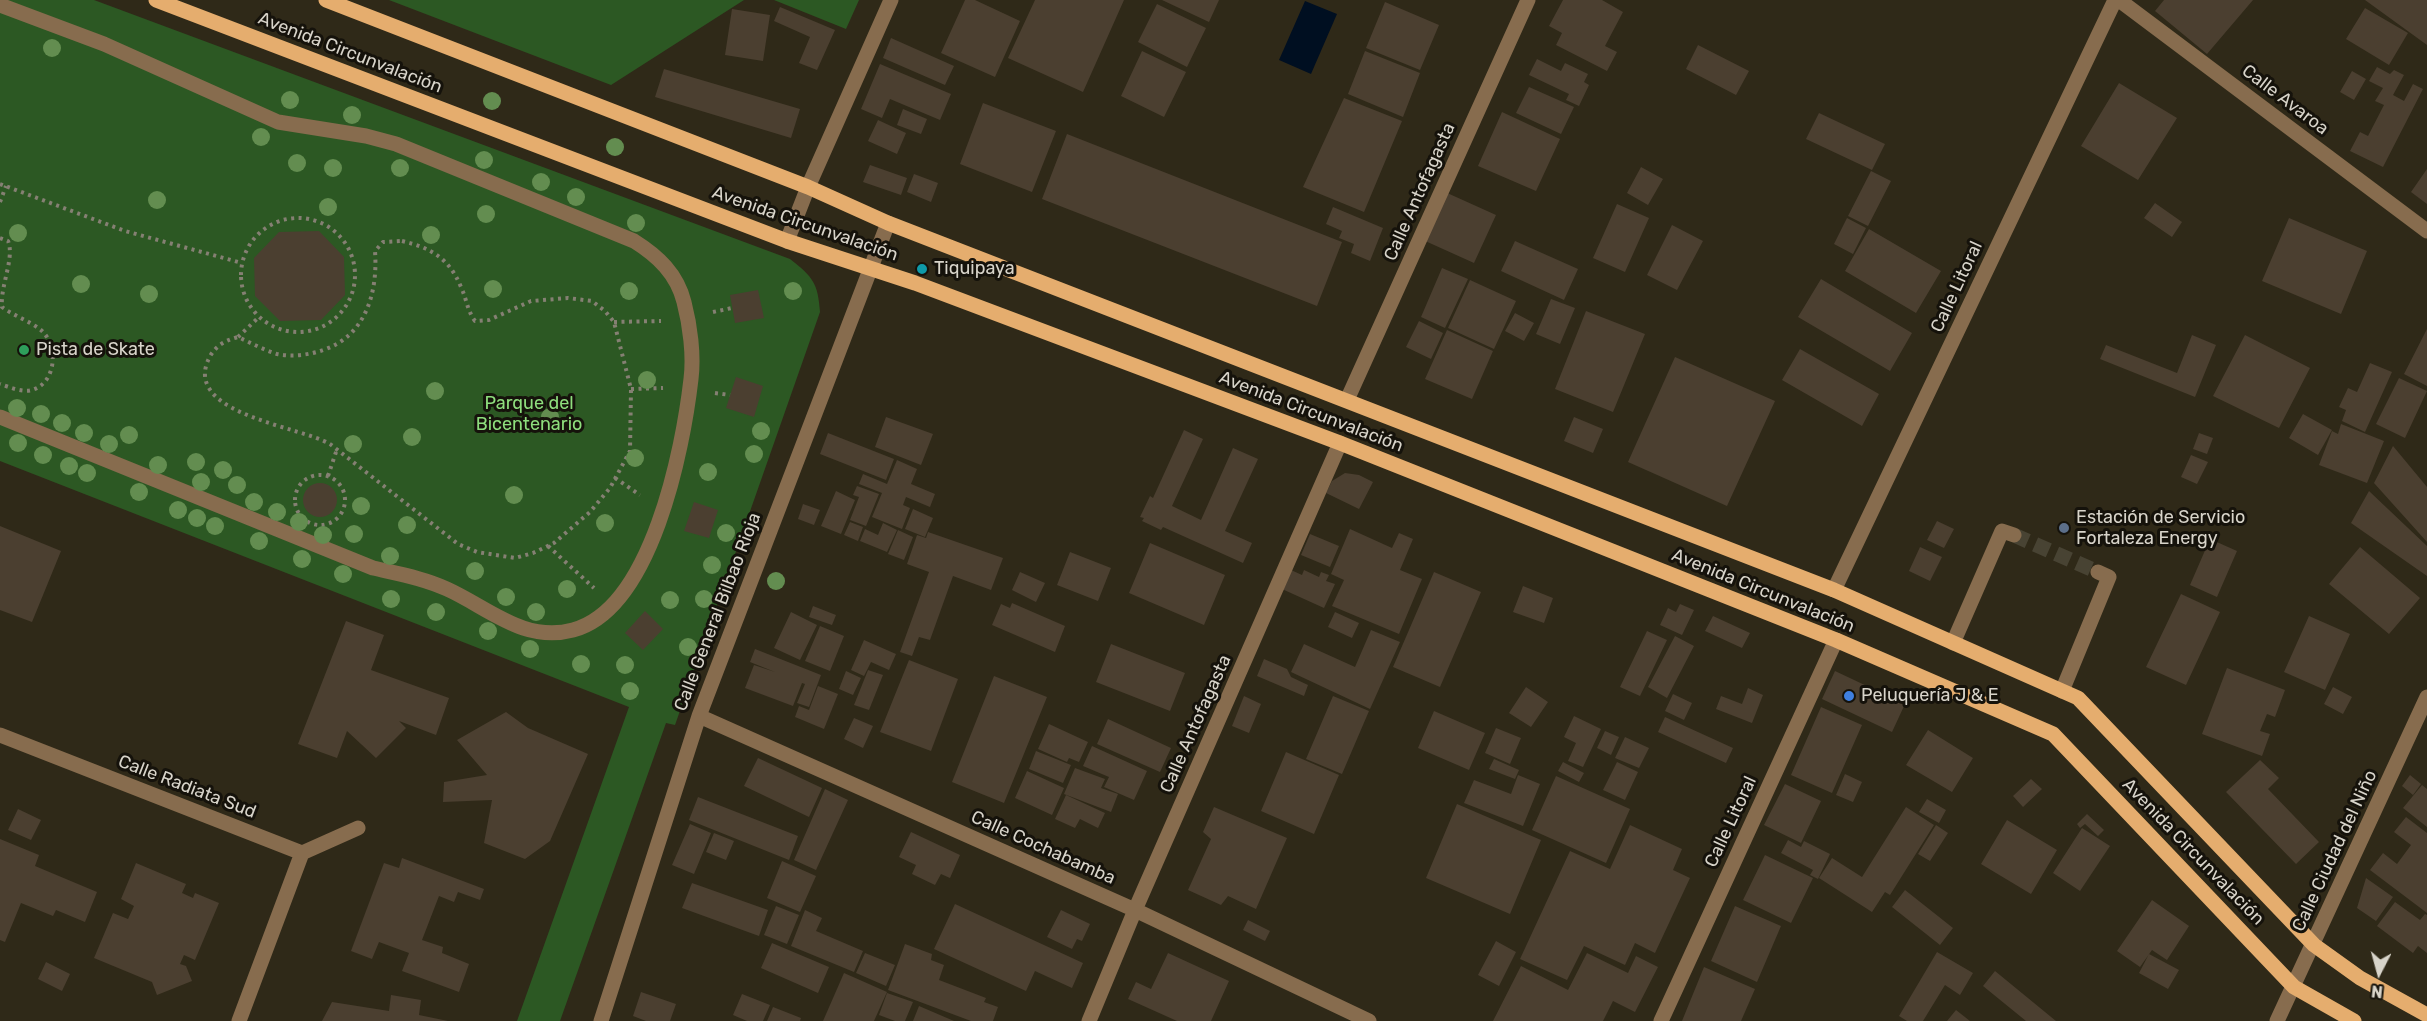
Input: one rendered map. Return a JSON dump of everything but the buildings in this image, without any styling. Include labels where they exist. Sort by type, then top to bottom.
[{"type":"main road","name":"Avenida Circunvalación","points":[[156,0],[787,241],[871,267],[1340,443],[1836,640],[2053,734],[2294,987],[2354,1021]]},
{"type":"main road","name":"Avenida Circunvalación","points":[[326,0],[808,187],[888,223],[1834,590],[2078,698],[2314,945],[2360,978],[2427,1016]]},
{"type":"street","points":[[787,241],[808,187],[891,0]]},
{"type":"street","name":"Calle Antofagasta","points":[[1347,400],[1528,0]]},
{"type":"street","name":"Calle Avaroa","points":[[2117,0],[2427,231]]},
{"type":"street","name":"Calle Litoral","points":[[1834,590],[2117,0]]},
{"type":"street","points":[[0,5],[104,44],[278,122],[366,136],[396,144],[634,241],[657,255],[676,280],[684,302],[691,348],[691,378],[669,492],[650,543],[625,592],[601,617],[574,630],[549,634],[525,630],[418,577],[373,568],[0,417]]},
{"type":"street","name":"Calle General Bilbao Rioja","points":[[601,1021],[699,716],[888,223]]},
{"type":"street","name":"Calle Antofagasta","points":[[1089,1021],[1135,910],[1340,443]]},
{"type":"street","points":[[1953,643],[2002,531],[2014,535]]},
{"type":"street","points":[[2062,691],[2109,578],[2098,572]]},
{"type":"street","name":"Calle Litoral","points":[[1661,1021],[1836,640]]},
{"type":"street","name":"Calle Ciudad del Niño","points":[[2277,1021],[2427,697]]},
{"type":"street","name":"Calle Cochabamba","points":[[699,716],[1135,910],[1369,1021]]},
{"type":"street","name":"Calle Radiata Sud","points":[[0,735],[302,853]]},
{"type":"street","points":[[239,1021],[302,853],[358,828]]},
{"type":"path","points":[[0,184],[125,231],[242,263]]},
{"type":"path","points":[[0,202],[6,186]]},
{"type":"path","points":[[297,218],[315,221],[332,229],[345,242],[353,259],[356,277],[352,295],[342,312],[328,323],[311,330],[293,332],[274,327],[259,317],[247,301],[241,282],[242,263],[250,244],[262,231],[278,222],[297,218]]},
{"type":"path","points":[[0,238],[8,241],[11,249],[1,294],[2,307],[14,317],[42,332],[52,347],[52,365],[45,381],[31,390],[0,384]]},
{"type":"path","points":[[238,337],[278,354],[308,355],[336,346],[355,330],[367,313],[374,291],[375,251],[383,242],[402,241],[426,247],[446,262],[461,287],[468,311],[476,321],[489,320],[531,301],[567,298],[592,301],[605,310],[614,322],[631,389],[630,451],[610,488],[590,512],[554,543],[515,558],[492,556],[458,544],[338,449],[318,437],[283,429],[219,402],[208,389],[204,378],[206,366],[213,351],[224,341],[238,337],[259,317]]},
{"type":"path","points":[[328,476],[338,449]]},
{"type":"path","points":[[311,476],[328,476],[342,487],[346,502],[344,510],[334,521],[319,525],[311,524],[298,513],[295,496],[304,481],[311,476]]},
{"type":"green space","name":"Parque del Bicentenario","points":[[0,0],[94,0],[790,259],[813,281],[818,294],[820,312],[675,725],[666,723],[560,1021],[517,1021],[629,707],[0,461]]},
{"type":"green space","points":[[389,0],[744,0],[611,85]]},
{"type":"green space","points":[[774,0],[859,0],[846,29]]},
{"type":"water","points":[[1305,1],[1337,14],[1311,74],[1279,60]]},
{"type":"tunnel","points":[[2014,535],[2098,572]]},
{"type":"place","name":"Tiquipaya","points":[[922,269]]},
{"type":"place","name":"Pista de Skate","points":[[24,350]]},
{"type":"place","name":"Estación de Servicio Fortaleza Energy","points":[[2064,528]]},
{"type":"place","name":"Peluquería J & E","points":[[1849,696]]}]
